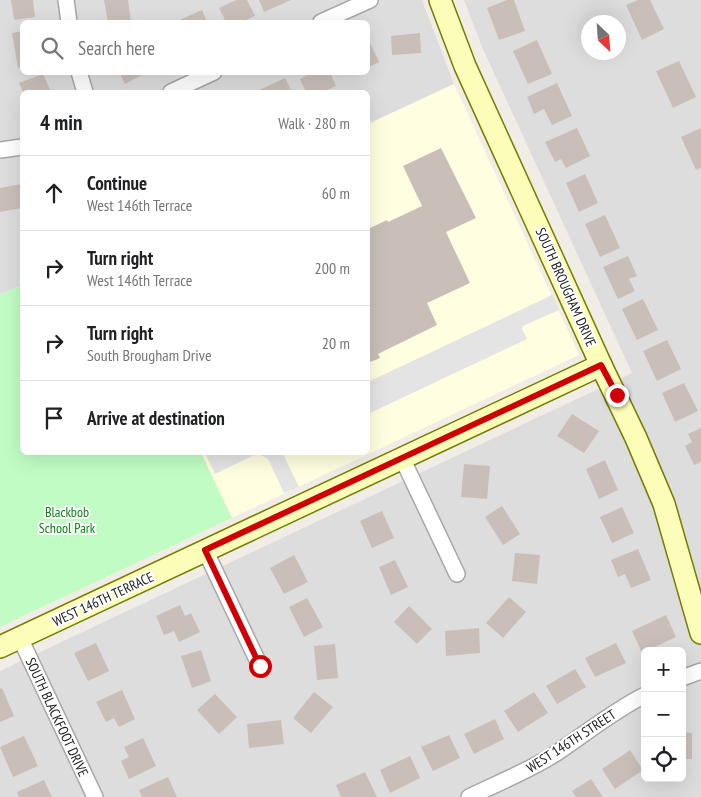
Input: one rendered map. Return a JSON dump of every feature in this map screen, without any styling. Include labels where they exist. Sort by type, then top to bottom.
[{"type":"street","points":[[66,0],[69,20]]},
{"type":"street","points":[[325,20],[370,0]]},
{"type":"street","name":"SOUTH BROUGHAM DRIVE","points":[[440,0],[465,66],[636,438],[664,504],[701,633]]},
{"type":"street","points":[[80,75],[84,90]]},
{"type":"street","points":[[175,90],[208,75]]},
{"type":"street","points":[[0,150],[20,147]]},
{"type":"street","name":"WEST 146TH TERRACE","points":[[0,647],[601,365]]},
{"type":"street","points":[[402,458],[457,574]]},
{"type":"street","points":[[205,550],[260,666]]},
{"type":"street","name":"SOUTH BLACKFOOT DRIVE","points":[[20,638],[95,797]]},
{"type":"street","points":[[686,677],[701,671]]},
{"type":"street","name":"WEST 146TH STREET","points":[[469,797],[529,769],[555,754],[627,704],[641,697]]},
{"type":"shaded area","points":[[0,0],[422,0],[454,84],[370,123],[370,90],[20,90],[20,286],[0,295]]},
{"type":"shaded area","points":[[464,0],[701,0],[701,797],[0,797],[0,671],[632,373],[482,47]]},
{"type":"shaded area","points":[[454,84],[579,355],[370,453],[370,123]]},
{"type":"shaded area","points":[[20,286],[20,455],[366,455],[0,627],[0,295]]},
{"type":"shaded area","points":[[552,294],[559,310],[523,326],[522,329],[527,339],[370,413],[370,381]]},
{"type":"shaded area","points":[[206,455],[254,455],[215,474]]},
{"type":"shaded area","points":[[261,455],[284,455],[299,487],[284,493],[268,459]]},
{"type":"green space","name":"Blackbob School Park","points":[[20,286],[20,455],[202,455],[232,518],[0,627],[0,295]]},
{"type":"building","points":[[11,0],[33,0],[35,17],[14,20]]},
{"type":"building","points":[[104,0],[128,0],[131,20],[108,20]]},
{"type":"building","points":[[236,0],[247,0],[255,16],[246,20],[225,20],[219,8]]},
{"type":"building","points":[[259,0],[291,0],[264,12]]},
{"type":"building","points":[[507,0],[514,0],[525,31],[499,40],[487,8]]},
{"type":"building","points":[[638,0],[650,0],[664,29],[642,40],[626,5]]},
{"type":"building","points":[[202,10],[206,20],[180,20]]},
{"type":"building","points":[[20,31],[20,68],[18,68],[12,33]]},
{"type":"building","points":[[420,33],[421,53],[392,55],[391,36]]},
{"type":"building","points":[[537,40],[552,74],[528,84],[513,51]]},
{"type":"building","points":[[370,42],[379,62],[370,66]]},
{"type":"building","points":[[679,61],[696,97],[673,108],[656,71]]},
{"type":"building","points":[[43,75],[50,90],[22,90],[19,83]]},
{"type":"building","points":[[120,75],[142,75],[125,84]]},
{"type":"building","points":[[307,75],[331,75],[336,86],[327,90],[305,90],[300,79]]},
{"type":"building","points":[[285,78],[291,90],[259,90]]},
{"type":"building","points":[[557,83],[572,116],[552,125],[544,109],[534,114],[527,97]]},
{"type":"building","points":[[577,128],[590,156],[566,168],[561,159],[555,162],[545,142]]},
{"type":"building","points":[[701,128],[701,168],[696,170],[681,137]]},
{"type":"building","points":[[441,148],[476,218],[446,232],[470,283],[427,303],[437,325],[378,354],[380,358],[370,362],[370,228],[422,206],[403,166]]},
{"type":"building","points":[[585,174],[598,203],[579,212],[566,183]]},
{"type":"building","points":[[20,184],[20,208],[0,212],[0,188]]},
{"type":"building","points":[[605,215],[620,248],[600,257],[585,224]]},
{"type":"building","points":[[628,256],[637,276],[629,279],[635,291],[618,299],[603,267]]},
{"type":"building","points":[[643,299],[658,330],[637,340],[622,309]]},
{"type":"building","points":[[667,340],[681,369],[657,381],[643,351]]},
{"type":"building","points":[[684,383],[698,411],[675,422],[662,393]]},
{"type":"building","points":[[572,414],[599,431],[584,453],[557,436]]},
{"type":"building","points":[[701,428],[701,462],[694,465],[685,446],[692,442],[688,434]]},
{"type":"building","points":[[605,460],[618,490],[599,499],[586,469]]},
{"type":"building","points":[[464,464],[490,466],[487,499],[461,497]]},
{"type":"building","points":[[502,506],[520,534],[503,545],[485,517]]},
{"type":"building","points":[[622,507],[634,533],[612,543],[600,517]]},
{"type":"building","points":[[382,511],[394,538],[372,548],[360,521]]},
{"type":"building","points":[[638,549],[651,580],[631,588],[625,574],[618,577],[611,560]]},
{"type":"building","points":[[515,553],[540,555],[537,584],[512,581]]},
{"type":"building","points":[[294,555],[308,582],[284,594],[270,568]]},
{"type":"building","points":[[395,560],[408,587],[391,595],[379,567]]},
{"type":"building","points":[[509,597],[526,612],[503,638],[486,623]]},
{"type":"building","points":[[307,598],[323,627],[304,637],[289,607]]},
{"type":"building","points":[[180,605],[185,616],[191,613],[200,632],[179,642],[174,631],[164,635],[156,616]]},
{"type":"building","points":[[409,606],[432,629],[417,644],[394,622]]},
{"type":"building","points":[[666,615],[676,637],[655,647],[641,647],[641,651],[632,631]]},
{"type":"building","points":[[479,628],[480,653],[446,656],[445,631]]},
{"type":"building","points":[[96,643],[109,671],[88,681],[74,653]]},
{"type":"building","points":[[616,643],[626,663],[595,677],[585,658]]},
{"type":"building","points":[[335,644],[338,678],[317,680],[314,646]]},
{"type":"building","points":[[201,650],[211,681],[192,688],[181,656]]},
{"type":"building","points":[[575,669],[586,687],[557,704],[546,686]]},
{"type":"building","points":[[2,688],[14,716],[0,722],[0,689]]},
{"type":"building","points":[[122,690],[135,719],[119,727],[114,718],[106,722],[96,702]]},
{"type":"building","points":[[314,692],[333,707],[311,733],[293,718]]},
{"type":"building","points":[[534,692],[548,713],[518,732],[504,711]]},
{"type":"building","points":[[215,694],[237,717],[219,734],[197,710]]},
{"type":"building","points":[[495,719],[504,739],[474,754],[464,734]]},
{"type":"building","points":[[281,720],[284,744],[249,748],[247,724]]},
{"type":"building","points":[[686,732],[692,733],[692,759],[686,759]]},
{"type":"building","points":[[449,735],[460,758],[433,771],[421,747]]},
{"type":"building","points":[[24,736],[38,766],[13,777],[0,747]]},
{"type":"building","points":[[143,738],[156,766],[129,779],[121,761],[129,757],[124,747]]},
{"type":"building","points":[[630,750],[641,767],[641,771],[615,789],[602,769]]},
{"type":"building","points":[[410,756],[420,778],[390,793],[380,770]]},
{"type":"building","points":[[365,772],[377,797],[341,797],[336,785]]},
{"type":"building","points":[[168,777],[177,797],[142,797],[139,790]]},
{"type":"building","points":[[591,779],[603,797],[576,797],[572,791]]},
{"type":"building","points":[[44,780],[52,797],[19,797],[17,792]]},
{"type":"route","points":[[260,666],[205,550],[601,365],[617,395]]}]
